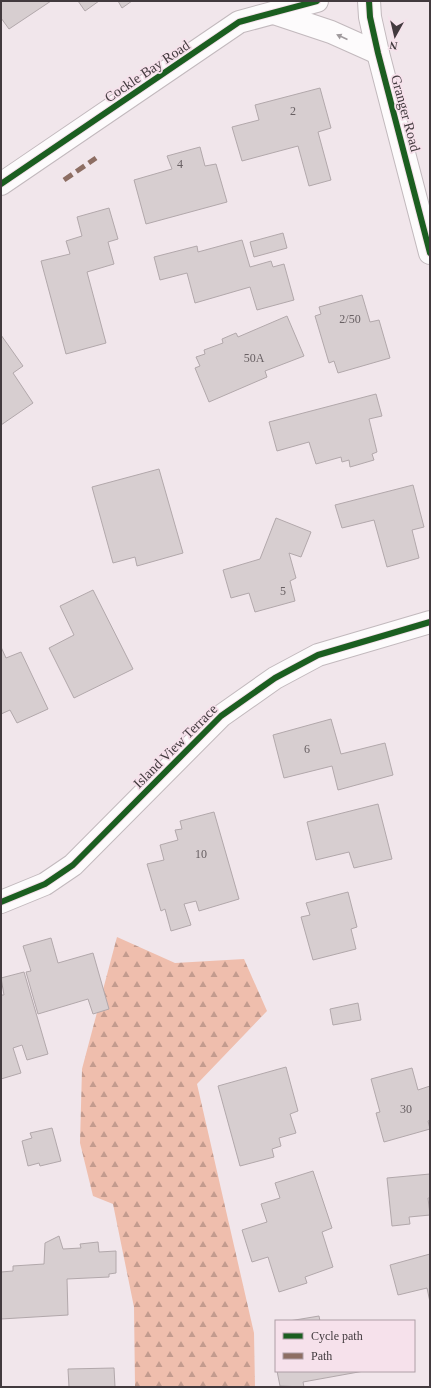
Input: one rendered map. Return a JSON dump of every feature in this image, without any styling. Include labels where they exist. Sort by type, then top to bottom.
[{"type":"street","name":"Cockle Bay Road","points":[[1,184],[238,22],[265,7],[317,1]]},
{"type":"street","name":"Granger Road","points":[[369,1],[370,18],[378,53],[430,253]]},
{"type":"street","points":[[265,7],[331,32],[378,53]]},
{"type":"street","name":"Island View Terrace","points":[[1,902],[45,884],[73,865],[221,716],[275,678],[318,655],[430,622]]},
{"type":"green space","points":[[117,937],[175,963],[244,959],[267,1011],[197,1084],[254,1333],[255,1387],[135,1386],[134,1307],[113,1204],[93,1196],[80,1143],[82,1069]]},
{"type":"building","points":[[1,1],[51,1],[9,29],[1,18]]},
{"type":"building","points":[[78,1],[99,1],[85,11]]},
{"type":"building","points":[[118,1],[132,1],[122,8]]},
{"type":"building","points":[[320,88],[331,128],[318,132],[331,180],[309,186],[298,146],[242,161],[232,127],[259,120],[255,105]]},
{"type":"building","points":[[200,147],[205,166],[216,164],[227,202],[146,224],[134,180],[172,169],[167,156]]},
{"type":"building","points":[[109,208],[118,239],[108,242],[114,264],[87,272],[106,343],[66,354],[41,261],[70,254],[66,241],[82,236],[77,217]]},
{"type":"building","points":[[283,233],[287,248],[254,257],[250,242]]},
{"type":"building","points":[[242,240],[250,267],[271,261],[273,267],[284,264],[294,300],[257,310],[250,287],[195,303],[187,273],[160,280],[154,257],[197,246],[198,252]]},
{"type":"building","points":[[362,295],[370,322],[379,320],[390,358],[338,373],[334,361],[329,363],[315,316],[321,314],[319,307]]},
{"type":"building","points":[[287,316],[304,356],[265,371],[267,377],[209,402],[195,368],[200,366],[196,357],[205,354],[204,350],[223,343],[222,339],[236,333],[238,337]]},
{"type":"building","points":[[1,335],[23,366],[13,373],[33,403],[1,425]]},
{"type":"building","points":[[376,394],[382,416],[369,419],[377,452],[372,454],[374,460],[350,467],[349,460],[342,462],[341,457],[316,464],[309,442],[277,451],[269,422]]},
{"type":"building","points":[[159,469],[183,553],[137,566],[135,557],[113,563],[92,487]]},
{"type":"building","points":[[413,485],[424,527],[412,530],[419,558],[387,567],[374,520],[342,528],[335,505]]},
{"type":"building","points":[[276,518],[311,532],[301,557],[289,553],[296,578],[290,581],[295,601],[255,612],[249,593],[231,598],[223,570],[260,559]]},
{"type":"building","points":[[93,590],[133,669],[74,698],[49,648],[74,635],[60,606]]},
{"type":"building","points":[[1,647],[6,658],[21,652],[48,709],[17,723],[10,710],[1,714]]},
{"type":"building","points":[[331,719],[341,754],[385,743],[393,775],[338,790],[332,766],[284,778],[273,735]]},
{"type":"building","points":[[378,804],[392,859],[354,868],[349,852],[316,860],[307,822]]},
{"type":"building","points":[[214,812],[239,899],[199,911],[196,901],[184,904],[191,925],[171,931],[165,909],[161,911],[147,864],[164,860],[160,845],[178,840],[175,830],[182,829],[180,821]]},
{"type":"building","points":[[348,892],[357,927],[351,929],[356,949],[313,960],[301,917],[310,915],[306,903]]},
{"type":"building","points":[[51,938],[58,963],[93,953],[109,1009],[93,1014],[88,999],[38,1014],[26,972],[31,971],[23,946]]},
{"type":"building","points":[[24,972],[48,1054],[27,1060],[22,1045],[13,1048],[21,1073],[1,1079],[1,995],[4,995],[1,978]]},
{"type":"building","points":[[358,1003],[361,1020],[333,1025],[330,1009]]},
{"type":"building","points":[[286,1067],[298,1111],[290,1114],[296,1133],[279,1138],[281,1146],[272,1149],[274,1157],[240,1166],[218,1086]]},
{"type":"building","points":[[412,1068],[418,1090],[430,1086],[430,1120],[428,1121],[430,1129],[384,1142],[376,1113],[380,1112],[371,1079]]},
{"type":"building","points":[[52,1128],[61,1161],[40,1166],[39,1163],[28,1166],[22,1141],[32,1138],[30,1133]]},
{"type":"building","points":[[313,1171],[332,1228],[322,1232],[333,1267],[305,1277],[307,1283],[279,1292],[268,1257],[252,1262],[242,1230],[267,1222],[261,1204],[280,1198],[275,1183]]},
{"type":"building","points":[[430,1174],[430,1198],[428,1198],[430,1215],[409,1217],[410,1224],[392,1226],[387,1178]]},
{"type":"building","points":[[59,1236],[63,1249],[81,1248],[80,1244],[98,1242],[99,1252],[116,1251],[116,1273],[109,1274],[109,1277],[67,1279],[68,1315],[1,1319],[1,1272],[13,1271],[13,1266],[44,1264],[45,1243]]},
{"type":"building","points":[[430,1254],[430,1302],[427,1288],[398,1295],[390,1265]]},
{"type":"building","points":[[319,1316],[320,1320],[295,1320]]},
{"type":"building","points":[[114,1368],[115,1387],[69,1387],[68,1369]]},
{"type":"building","points":[[277,1372],[358,1372],[303,1382],[304,1387],[280,1386]]},
{"type":"marked path","points":[[64,180],[96,158]]},
{"type":"cycle path","points":[[1,184],[239,22],[317,1]]},
{"type":"cycle path","points":[[369,1],[370,17],[378,53],[430,253]]},
{"type":"cycle path","points":[[1,902],[45,884],[73,865],[221,716],[275,678],[318,655],[430,622]]}]
